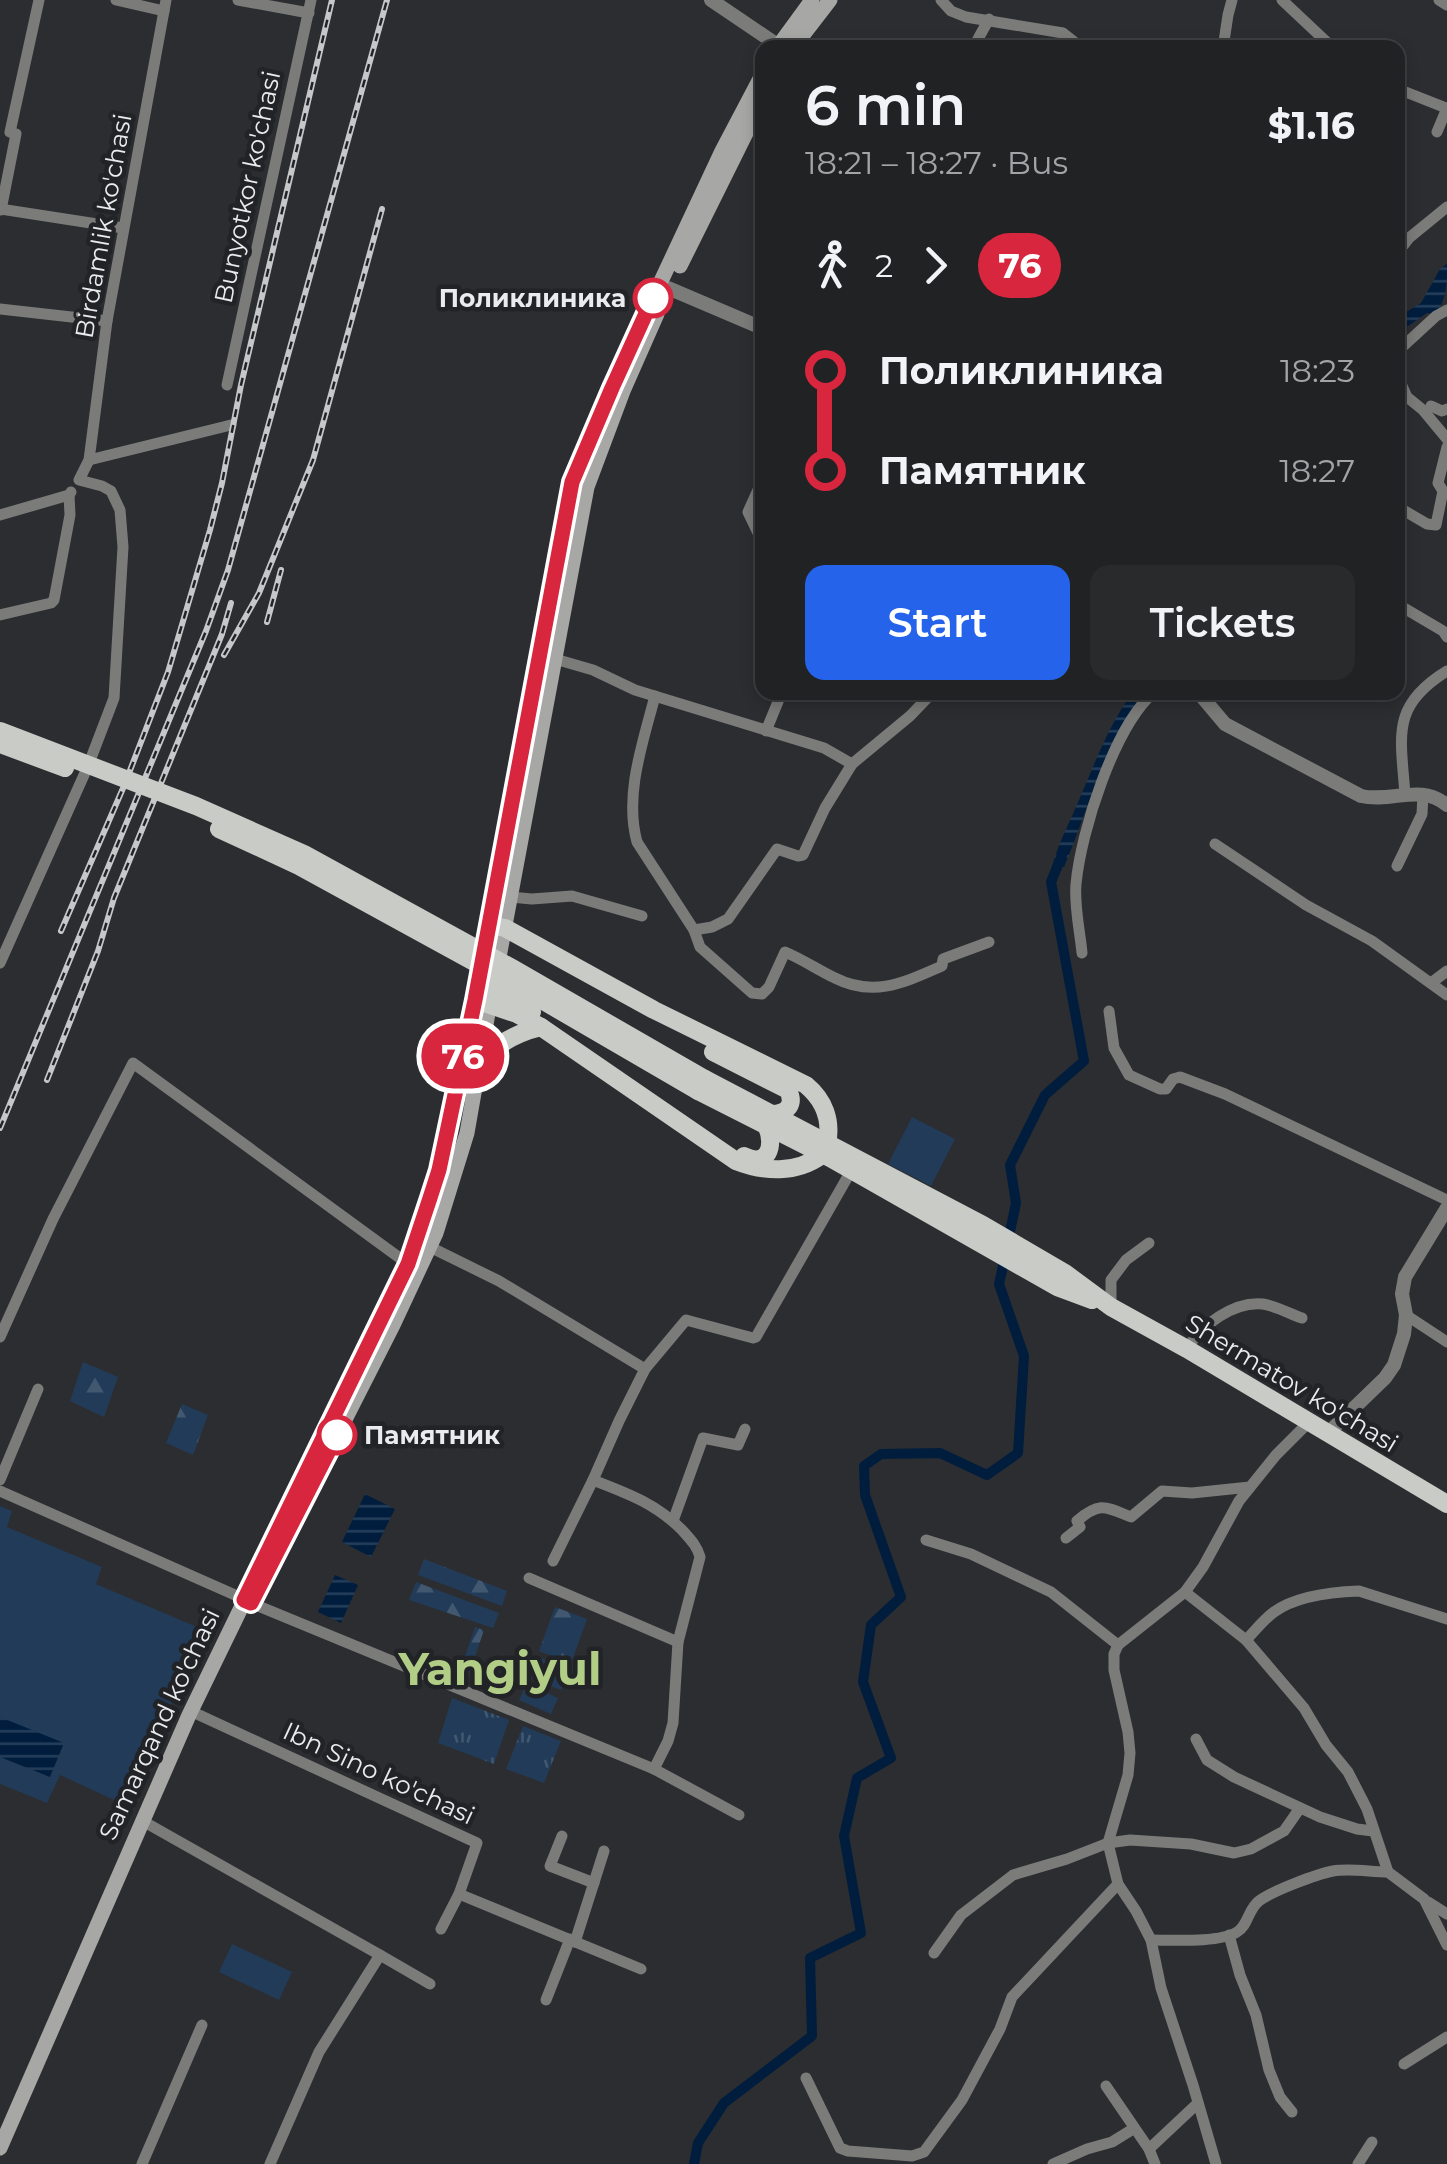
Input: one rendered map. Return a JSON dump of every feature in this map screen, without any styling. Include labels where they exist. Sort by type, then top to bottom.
[{"type":"main road","points":[[786,40],[812,0]]},
{"type":"main road","points":[[789,40],[830,0]]},
{"type":"main road","name":"Samarqand ko'chasi","points":[[0,2148],[145,1822],[408,1264],[439,1170],[484,993],[572,482],[722,150],[755,88]]},
{"type":"main road","name":"Samarqand ko'chasi","points":[[503,894],[587,486],[668,288],[755,116]]},
{"type":"main road","points":[[0,731],[196,806],[304,854],[512,968],[702,1085]]},
{"type":"main road","points":[[0,744],[191,816],[299,866],[975,1230]]},
{"type":"main road","points":[[496,932],[662,1027],[788,1090],[791,1105],[770,1120]]},
{"type":"main road","points":[[484,993],[736,1160],[780,1170],[809,1163],[824,1149],[829,1126],[826,1115],[806,1084],[496,932]]},
{"type":"main road","points":[[484,993],[614,1065],[747,1157],[758,1159],[768,1153],[770,1120]]},
{"type":"main road","name":"Samarqand ko'chasi","points":[[3,2164],[145,1822],[248,1601],[368,1375],[430,1247],[466,1133],[478,1068],[484,993]]},
{"type":"main road","points":[[478,1068],[511,1038],[541,1028]]},
{"type":"main road","points":[[824,1149],[851,1171],[975,1230]]},
{"type":"main road","name":"Shermatov ko'chasi","points":[[975,1230],[1187,1348],[1447,1504]]},
{"type":"street","points":[[39,0],[10,132],[16,134],[0,210],[123,228]]},
{"type":"street","points":[[116,0],[165,5]]},
{"type":"street","points":[[238,0],[310,7]]},
{"type":"street","points":[[710,0],[771,40]]},
{"type":"street","points":[[941,0],[951,11],[966,17],[1063,33],[1072,40]]},
{"type":"street","points":[[1225,40],[1232,0]]},
{"type":"street","points":[[1282,0],[1324,40]]},
{"type":"street","points":[[1440,0],[1447,5]]},
{"type":"street","name":"Birdamlik ko'chasi","points":[[89,460],[107,321],[165,5]]},
{"type":"street","name":"Bunyotkor ko'chasi","points":[[227,385],[310,7]]},
{"type":"street","points":[[978,40],[989,20]]},
{"type":"street","points":[[1405,92],[1446,108],[1438,132]]},
{"type":"street","points":[[1405,243],[1447,207]]},
{"type":"street","points":[[668,288],[755,325]]},
{"type":"street","points":[[0,309],[107,321]]},
{"type":"street","points":[[1405,345],[1447,310]]},
{"type":"street","points":[[1405,393],[1447,439]]},
{"type":"street","points":[[1431,406],[1447,409]]},
{"type":"street","points":[[0,616],[54,600],[70,515],[69,495],[89,460],[230,425]]},
{"type":"street","points":[[1405,511],[1436,525],[1443,490],[1438,483],[1447,448]]},
{"type":"street","points":[[0,964],[114,698],[124,547],[120,510],[111,491],[79,480]]},
{"type":"street","points":[[0,514],[69,495]]},
{"type":"street","points":[[755,496],[748,512],[755,527]]},
{"type":"street","points":[[1405,609],[1447,636]]},
{"type":"street","points":[[554,659],[593,670],[635,690],[824,748],[852,764]]},
{"type":"street","points":[[1405,794],[1403,716],[1424,686],[1447,671]]},
{"type":"street","points":[[656,696],[634,793],[637,842],[694,930],[696,940],[752,993],[762,994],[769,987],[785,952],[846,983],[879,988],[942,966],[943,959],[989,942]]},
{"type":"street","points":[[766,731],[779,700]]},
{"type":"street","points":[[694,930],[728,919],[777,849],[803,856],[825,808],[852,764],[925,700]]},
{"type":"street","points":[[1082,953],[1073,872],[1104,778],[1127,728],[1145,700]]},
{"type":"street","points":[[1204,700],[1225,724],[1361,796],[1377,799],[1424,794],[1447,805]]},
{"type":"street","points":[[1397,866],[1422,814],[1424,794]]},
{"type":"street","points":[[1215,844],[1306,905],[1372,940],[1447,994]]},
{"type":"street","points":[[503,894],[532,899],[572,896],[642,916]]},
{"type":"street","points":[[1432,984],[1447,971]]},
{"type":"street","points":[[1109,1011],[1114,1048],[1128,1075],[1160,1089],[1180,1078],[1225,1094],[1447,1200]]},
{"type":"street","points":[[0,1337],[53,1219],[133,1063],[408,1264]]},
{"type":"street","points":[[552,1561],[646,1369],[686,1320],[756,1337],[851,1171]]},
{"type":"street","points":[[1326,1434],[1385,1378],[1399,1351],[1406,1315],[1402,1294],[1405,1277],[1447,1208]]},
{"type":"street","points":[[1111,1307],[1111,1280],[1126,1260],[1149,1243]]},
{"type":"street","points":[[430,1247],[499,1281],[646,1369]]},
{"type":"street","points":[[1187,1348],[1214,1320],[1239,1306],[1264,1304],[1302,1318]]},
{"type":"street","points":[[1406,1315],[1447,1342]]},
{"type":"street","points":[[0,1480],[38,1389]]},
{"type":"street","points":[[1216,2164],[1161,1988],[1151,1940],[1118,1884],[1108,1843],[1128,1775],[1130,1753],[1114,1654],[1118,1645],[1186,1592],[1240,1500],[1276,1454],[1309,1422]]},
{"type":"street","points":[[673,1521],[703,1438],[738,1444],[745,1429]]},
{"type":"street","points":[[593,1480],[664,1513],[695,1544],[700,1557],[678,1642],[673,1723],[654,1769]]},
{"type":"street","points":[[1066,1538],[1092,1508],[1104,1506],[1132,1517],[1162,1491],[1192,1493],[1250,1487]]},
{"type":"street","points":[[0,1491],[248,1601],[654,1769],[739,1815]]},
{"type":"street","points":[[926,1540],[971,1554],[1052,1592],[1118,1645]]},
{"type":"street","points":[[528,1578],[678,1642]]},
{"type":"street","points":[[1246,1640],[1281,1608],[1344,1591],[1359,1591],[1447,1619]]},
{"type":"street","points":[[1186,1592],[1246,1640],[1304,1708],[1348,1772],[1367,1809],[1388,1872],[1447,1914]]},
{"type":"street","name":"Ibn Sino ko'chasi","points":[[197,1714],[477,1843],[459,1894]]},
{"type":"street","points":[[1196,1739],[1212,1764],[1300,1808],[1373,1831]]},
{"type":"street","points":[[934,1953],[961,1915],[1013,1875],[1108,1843],[1130,1840],[1192,1844],[1234,1852],[1251,1849],[1284,1831],[1300,1808]]},
{"type":"street","points":[[145,1822],[430,1984]]},
{"type":"street","points":[[562,1836],[550,1866],[594,1882]]},
{"type":"street","points":[[546,2000],[604,1851]]},
{"type":"street","points":[[1151,1940],[1229,1935],[1242,1929],[1250,1910],[1260,1900],[1280,1890],[1333,1871],[1388,1872]]},
{"type":"street","points":[[806,2078],[840,2148],[912,2156],[924,2152],[962,2100],[1000,2029],[1012,1997],[1118,1884]]},
{"type":"street","points":[[442,1929],[459,1894],[641,1969]]},
{"type":"street","points":[[1424,1900],[1447,1945]]},
{"type":"street","points":[[1229,1935],[1270,2070],[1280,2096],[1292,2112]]},
{"type":"street","points":[[270,2164],[319,2052],[380,1955]]},
{"type":"street","points":[[142,2164],[202,2025]]},
{"type":"street","points":[[1404,2064],[1447,2038]]},
{"type":"street","points":[[1106,2086],[1155,2164]]},
{"type":"street","points":[[1148,2149],[1198,2104]]},
{"type":"street","points":[[1053,2164],[1112,2142],[1133,2129]]},
{"type":"street","points":[[1358,2164],[1372,2142]]},
{"type":"green space","points":[[912,1117],[955,1139],[931,1186],[888,1164]]},
{"type":"green space","points":[[83,1362],[118,1377],[104,1417],[70,1401]]},
{"type":"green space","points":[[182,1404],[208,1415],[193,1455],[166,1443]]},
{"type":"green space","points":[[0,1506],[12,1511],[7,1527],[102,1567],[96,1584],[204,1630],[127,1806],[60,1775],[47,1803],[0,1784]]},
{"type":"green space","points":[[424,1559],[507,1591],[502,1606],[418,1575]]},
{"type":"green space","points":[[416,1582],[499,1613],[493,1628],[409,1600]]},
{"type":"green space","points":[[555,1607],[587,1619],[571,1663],[539,1651]]},
{"type":"green space","points":[[475,1627],[484,1630],[466,1683],[457,1680]]},
{"type":"green space","points":[[538,1657],[569,1669],[561,1690],[530,1678]]},
{"type":"green space","points":[[527,1684],[558,1698],[551,1714],[519,1700]]},
{"type":"green space","points":[[452,1698],[509,1720],[494,1764],[438,1743]]},
{"type":"green space","points":[[523,1726],[561,1741],[544,1783],[506,1769]]},
{"type":"green space","points":[[232,1944],[292,1972],[279,2000],[219,1972]]},
{"type":"shaded area","points":[[1447,264],[1440,308],[1436,314],[1427,313],[1405,328],[1405,313],[1421,303],[1440,269]]},
{"type":"shaded area","points":[[1128,700],[1142,700],[1114,742],[1064,867],[1052,867],[1060,843]]},
{"type":"shaded area","points":[[365,1494],[395,1509],[371,1557],[342,1542]]},
{"type":"shaded area","points":[[335,1575],[358,1585],[341,1623],[318,1612]]},
{"type":"shaded area","points":[[0,1717],[64,1743],[50,1777],[0,1757]]},
{"type":"waterway","points":[[1008,1241],[1016,1203],[1010,1165],[1045,1095],[1084,1061],[1051,882],[1062,855]]},
{"type":"waterway","points":[[694,2164],[698,2143],[724,2103],[812,2036],[810,1958],[861,1933],[844,1836],[857,1778],[891,1758],[863,1682],[871,1625],[901,1597],[865,1495],[864,1466],[881,1454],[940,1453],[987,1475],[1018,1453],[1024,1356],[999,1284],[1005,1257]]},
{"type":"railway","points":[[61,931],[168,672],[210,530],[332,0]]},
{"type":"railway","points":[[0,1128],[228,570],[387,0]]},
{"type":"railway","points":[[224,655],[259,593],[313,460],[382,209]]},
{"type":"railway","points":[[267,622],[281,570]]},
{"type":"railway","points":[[47,1080],[231,603]]},
{"type":"bus line","name":"76","points":[[337,1435],[251,1603],[244,1600],[417,1241],[439,1170],[475,1000],[572,482],[653,298]]},
{"type":"place","name":"Поликлиника","points":[[653,298]]},
{"type":"place","name":"Памятник","points":[[337,1435]]},
{"type":"district","name":"Yangiyul","points":[[500,1669]]}]
